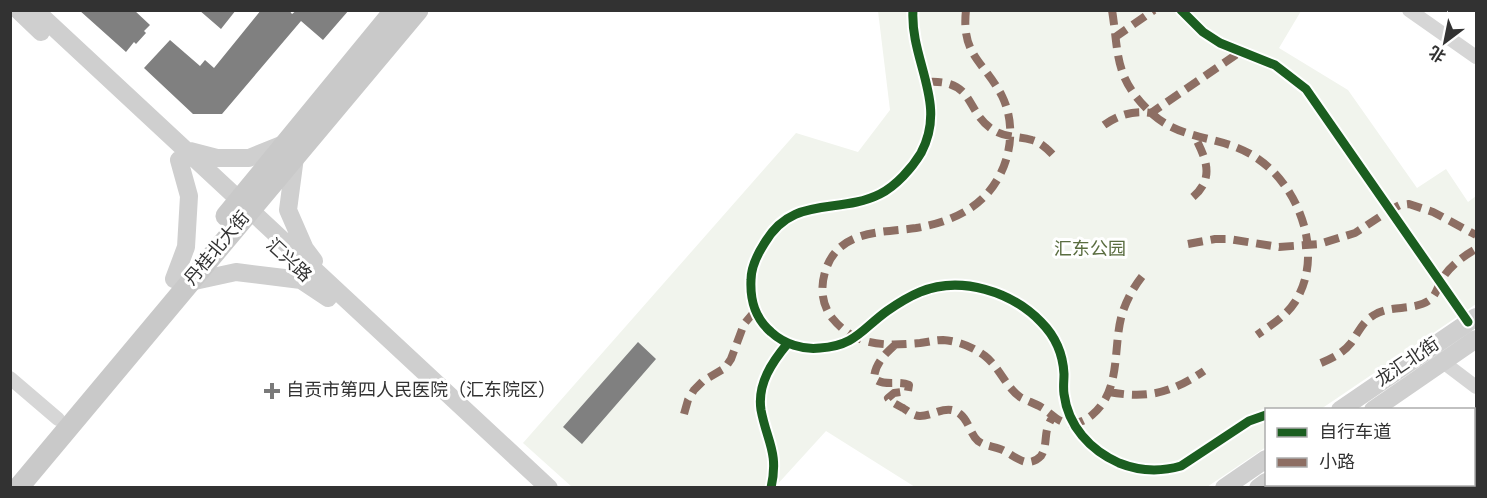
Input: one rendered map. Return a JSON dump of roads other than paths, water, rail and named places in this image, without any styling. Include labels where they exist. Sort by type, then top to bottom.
[{"type":"main road","points":[[18,10],[182,155],[249,158],[291,150],[288,210],[305,249],[330,293]]},
{"type":"main road","points":[[35,10],[182,155],[189,196],[182,281],[236,272],[301,280],[330,293],[549,488]]},
{"type":"main road","name":"丹桂北大街","points":[[291,150],[395,10]]},
{"type":"main road","name":"丹桂北大街","points":[[18,488],[241,209],[291,150],[418,10]]},
{"type":"main road","name":"汇兴路","points":[[182,155],[330,293],[531,488]]},
{"type":"main road","name":"丹桂北大街","points":[[10,476],[182,281]]},
{"type":"main road","name":"龙汇北街","points":[[1343,408],[1476,317]]},
{"type":"main road","name":"龙汇北街","points":[[1376,408],[1476,339]]},
{"type":"main road","points":[[1224,488],[1265,460]]},
{"type":"street","points":[[1409,10],[1476,57]]},
{"type":"street","points":[[1443,362],[1476,387]]},
{"type":"street","points":[[10,378],[58,419]]},
{"type":"place","name":"自贡市第四人民医院（汇东院区）","points":[[272,391]]},
{"type":"park label","name":"汇东公园","points":[[1090,250]]}]
